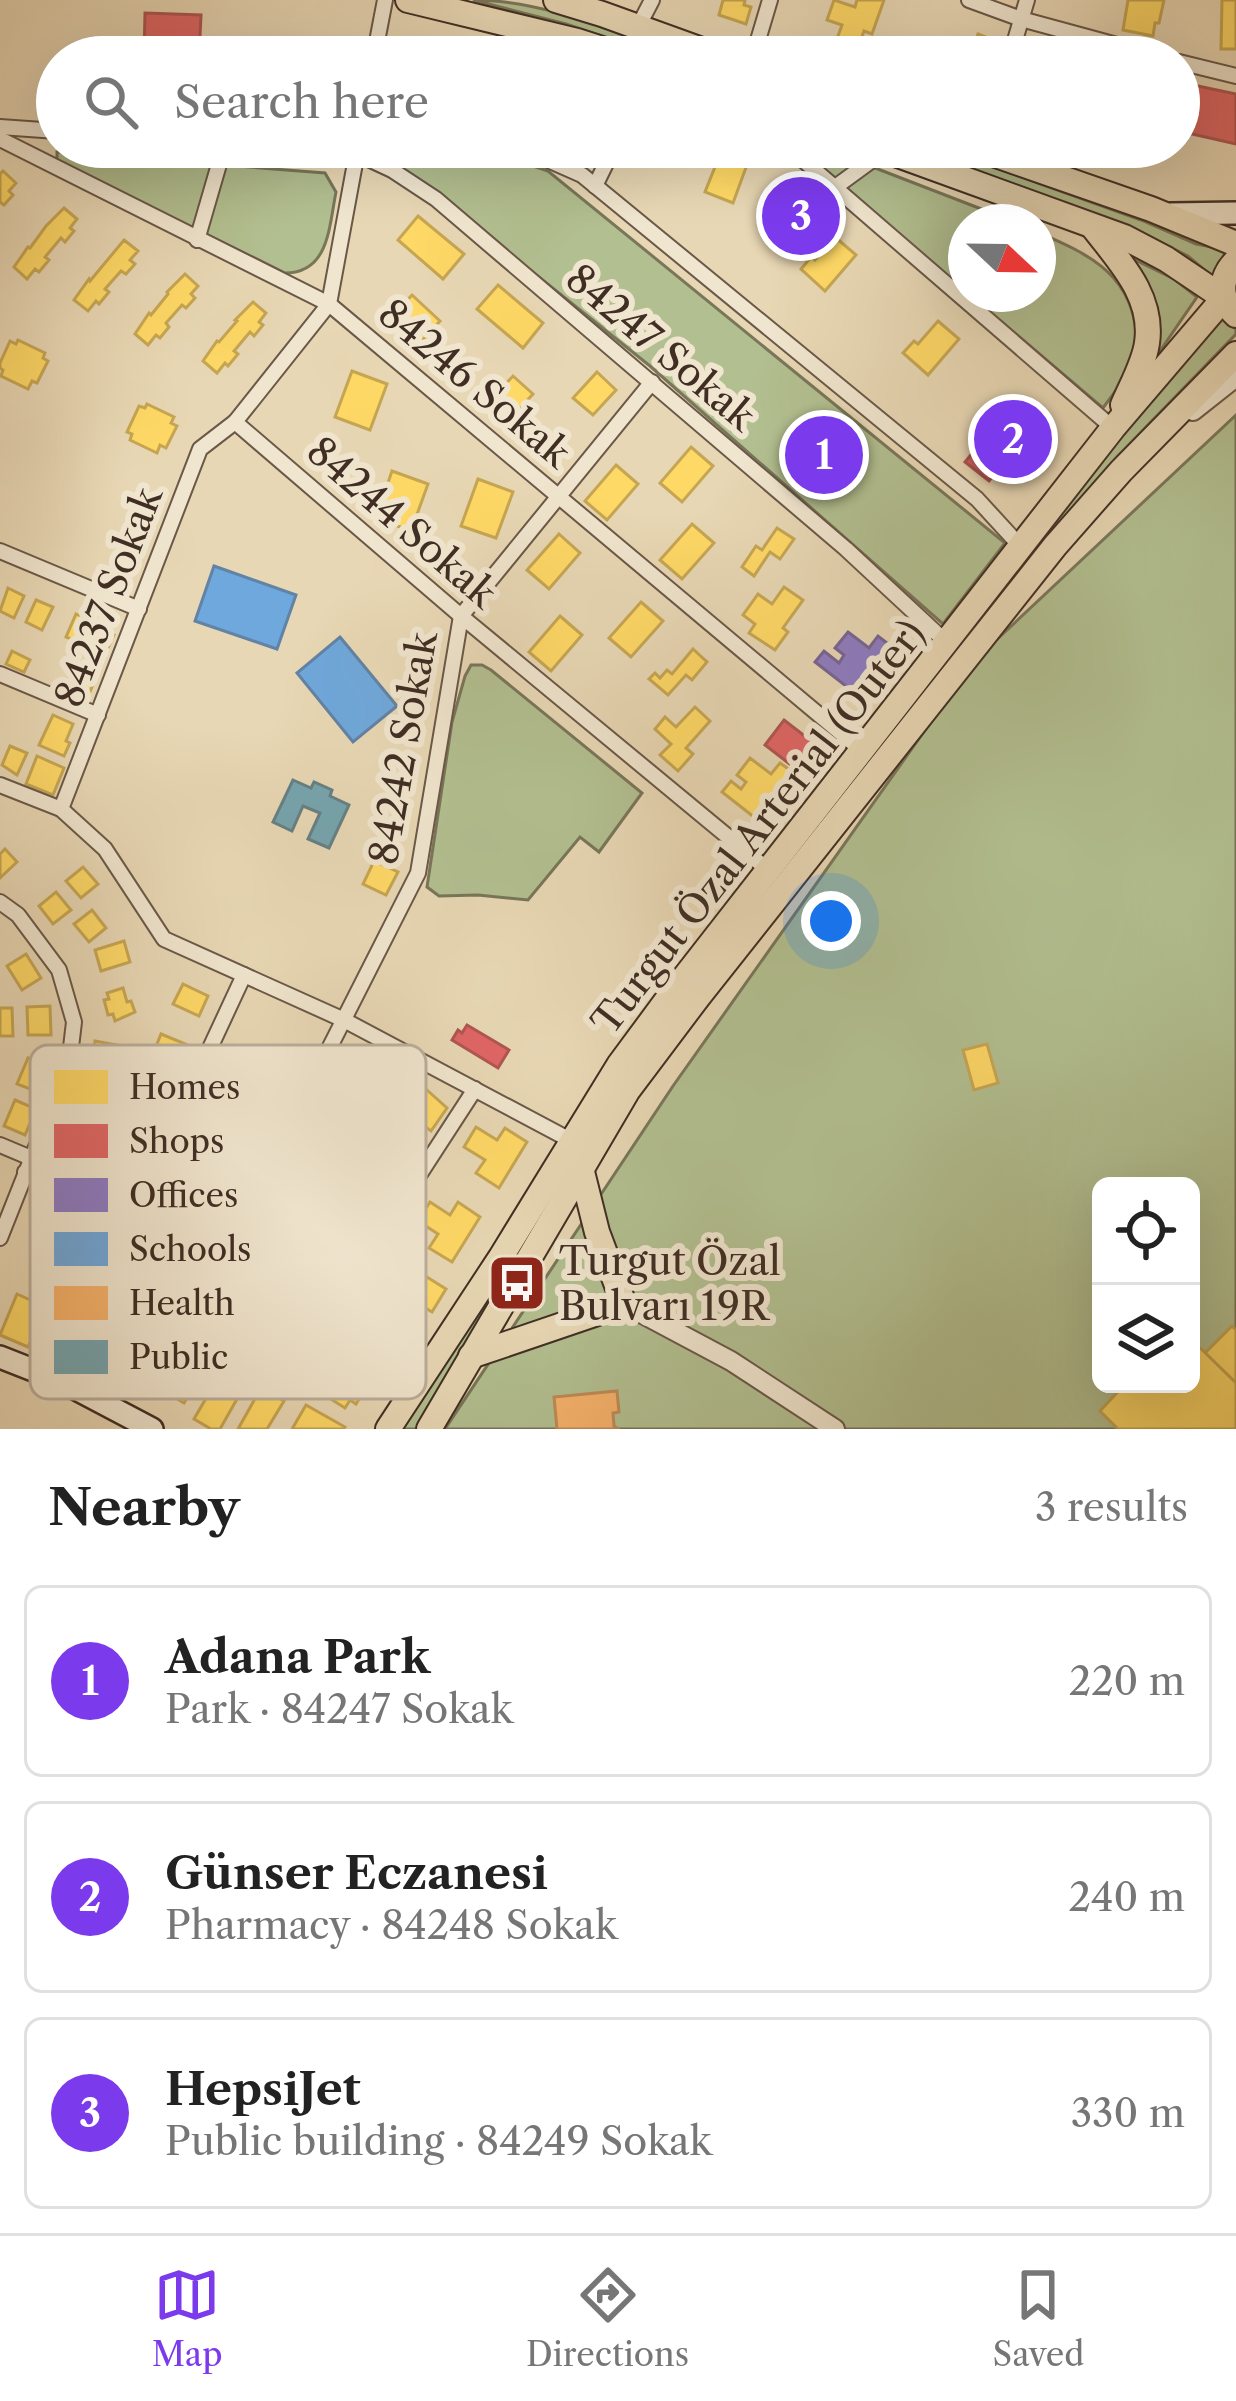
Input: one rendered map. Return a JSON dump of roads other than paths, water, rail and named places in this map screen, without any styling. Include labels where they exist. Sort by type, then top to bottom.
[{"type":"main road","points":[[408,0],[561,36]]},
{"type":"main road","points":[[556,0],[663,36]]},
{"type":"main road","points":[[934,168],[1124,237],[1166,259],[1230,307]]},
{"type":"main road","points":[[1033,168],[1236,244]]},
{"type":"main road","points":[[1165,214],[1236,213]]},
{"type":"main road","points":[[1091,225],[1132,278],[1148,323],[1147,347],[1113,428]]},
{"type":"main road","points":[[1230,307],[1224,278],[1236,261]]},
{"type":"main road","name":"Turgut Özal Arterial (Outer)","points":[[426,1371],[619,1065],[767,869],[1113,428],[1230,307]]},
{"type":"main road","name":"Turgut Özal Arterial (Outer)","points":[[429,1429],[628,1090],[1055,546],[1236,354]]},
{"type":"main road","points":[[471,1355],[624,1304],[597,1232],[582,1172]]},
{"type":"main road","points":[[0,1358],[30,1370]]},
{"type":"main road","points":[[94,1399],[152,1429]]},
{"type":"main road","name":"Turgut Özal Arterial (Outer)","points":[[388,1429],[408,1399]]},
{"type":"street","points":[[378,36],[385,0]]},
{"type":"street","points":[[638,27],[652,0]]},
{"type":"street","points":[[759,36],[770,0]]},
{"type":"street","points":[[969,0],[1084,36]]},
{"type":"street","points":[[1017,36],[1028,0]]},
{"type":"street","points":[[1200,67],[1236,76]]},
{"type":"street","points":[[0,127],[36,129]]},
{"type":"street","name":"84246 Sokak","points":[[0,139],[36,158]]},
{"type":"street","name":"84246 Sokak","points":[[56,168],[328,304],[861,750]]},
{"type":"street","points":[[196,240],[218,168]]},
{"type":"street","points":[[235,422],[328,304],[354,168]]},
{"type":"street","name":"84247 Sokak","points":[[388,168],[436,200],[652,382],[946,642]]},
{"type":"street","points":[[566,168],[581,175],[977,499],[1021,547]]},
{"type":"street","points":[[595,187],[604,168]]},
{"type":"street","points":[[811,168],[1113,428]]},
{"type":"street","points":[[833,188],[858,168]]},
{"type":"street","points":[[1177,417],[1192,412],[1236,377]]},
{"type":"street","points":[[460,616],[652,382]]},
{"type":"street","name":"84237 Sokak","points":[[62,809],[200,449],[235,422]]},
{"type":"street","name":"84244 Sokak","points":[[235,422],[460,616],[767,869]]},
{"type":"street","points":[[0,551],[139,609]]},
{"type":"street","name":"84242 Sokak","points":[[331,1045],[418,873],[460,616]]},
{"type":"street","points":[[0,674],[98,716]]},
{"type":"street","points":[[0,785],[62,809],[104,849],[164,939],[393,1045]]},
{"type":"street","points":[[0,902],[18,915],[59,970],[74,1022],[71,1045]]},
{"type":"street","points":[[211,1045],[244,975]]},
{"type":"street","points":[[426,1063],[572,1142]]},
{"type":"street","points":[[426,1165],[475,1089]]},
{"type":"street","points":[[0,1145],[28,1165]]},
{"type":"street","points":[[0,1238],[30,1160]]},
{"type":"street","points":[[624,1304],[731,1361],[836,1429]]},
{"type":"place","name":"HepsiJet","points":[[801,216]]},
{"type":"place","name":"Günser Eczanesi","points":[[1013,439]]},
{"type":"place","name":"Adana Park","points":[[824,455]]},
{"type":"place","name":"Turgut Özal Bulvarı 19R","points":[[517,1283]]}]
